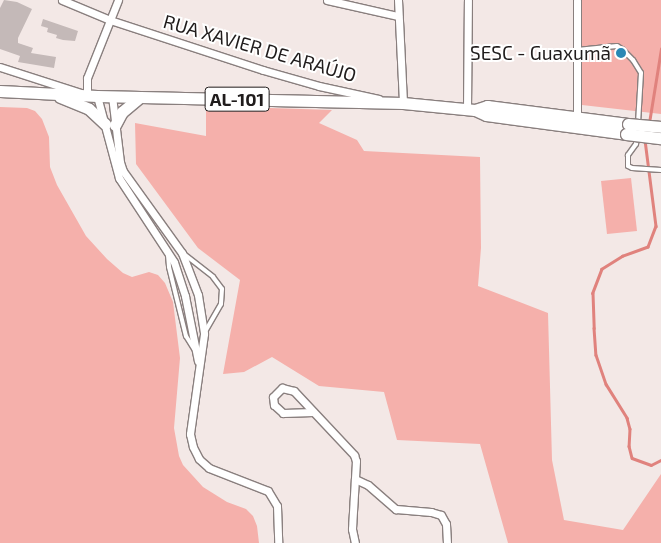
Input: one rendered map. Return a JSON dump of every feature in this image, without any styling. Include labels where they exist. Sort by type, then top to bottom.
[{"type":"main road","name":"AL-101","points":[[0,91],[140,97],[398,103],[471,109],[487,106],[577,118],[661,138]]},
{"type":"main road","points":[[54,93],[89,109],[110,125],[140,97]]},
{"type":"main road","name":"AL-101","points":[[471,109],[486,115],[627,129],[661,127]]},
{"type":"street","name":"RUA XAVIER DE ARAÚJO","points":[[62,0],[110,20],[263,70],[398,103]]},
{"type":"street","points":[[118,0],[87,78],[92,95],[110,125],[123,170],[182,253],[198,295],[204,334],[190,434],[193,448],[199,459],[209,468],[268,491],[277,506],[278,543]]},
{"type":"street","points":[[327,0],[398,16]]},
{"type":"street","points":[[398,0],[398,103]]},
{"type":"street","points":[[468,0],[471,109]]},
{"type":"street","points":[[577,0],[577,118]]},
{"type":"street","points":[[0,67],[92,95]]},
{"type":"street","points":[[112,96],[110,125],[119,178],[168,250],[185,296],[198,367]]},
{"type":"street","points":[[312,412],[283,413],[276,409],[273,397],[278,390],[291,389],[350,449],[356,461],[352,528],[355,543]]},
{"type":"street","points":[[355,479],[368,485],[396,509],[431,512],[441,515],[446,524],[447,543]]},
{"type":"lane","points":[[577,50],[620,47],[640,70],[636,142],[628,155],[628,164],[632,168],[661,170]]},
{"type":"lane","points":[[182,253],[213,276],[222,289],[222,304],[204,334]]},
{"type":"shaded area","name":"SESC - Guaxumã","points":[[579,0],[661,0],[661,114],[582,105]]},
{"type":"shaded area","points":[[206,106],[332,110],[319,123],[357,140],[364,151],[480,157],[481,248],[478,286],[548,313],[552,460],[564,520],[623,530],[661,474],[661,543],[508,543],[480,444],[397,440],[384,392],[319,386],[272,357],[244,372],[223,374],[240,280],[198,248],[136,164],[135,123],[206,136]]},
{"type":"shaded area","points":[[0,107],[27,108],[35,111],[42,119],[49,137],[50,167],[57,185],[86,236],[107,259],[123,273],[132,277],[149,272],[158,275],[165,283],[173,302],[180,358],[174,428],[179,456],[183,465],[203,487],[227,502],[246,509],[253,516],[257,526],[259,543],[0,543]]},
{"type":"shaded area","points":[[631,178],[637,231],[607,234],[601,181]]},
{"type":"building","points":[[4,0],[17,2],[32,9],[18,38],[18,43],[33,48],[31,53],[56,57],[54,68],[18,62],[20,56],[0,49],[0,8]]},
{"type":"building","points":[[43,19],[78,31],[75,41],[56,38],[57,35],[47,32],[48,28],[41,26]]},
{"type":"waterway","points":[[649,123],[661,49]]},
{"type":"waterway","points":[[645,140],[656,226],[648,247],[623,256],[602,269],[593,293],[594,328],[596,355],[606,384],[627,418],[630,429],[629,446],[632,458],[651,465],[661,460]]},
{"type":"place","name":"SESC - Guaxumã","points":[[621,53]]}]
